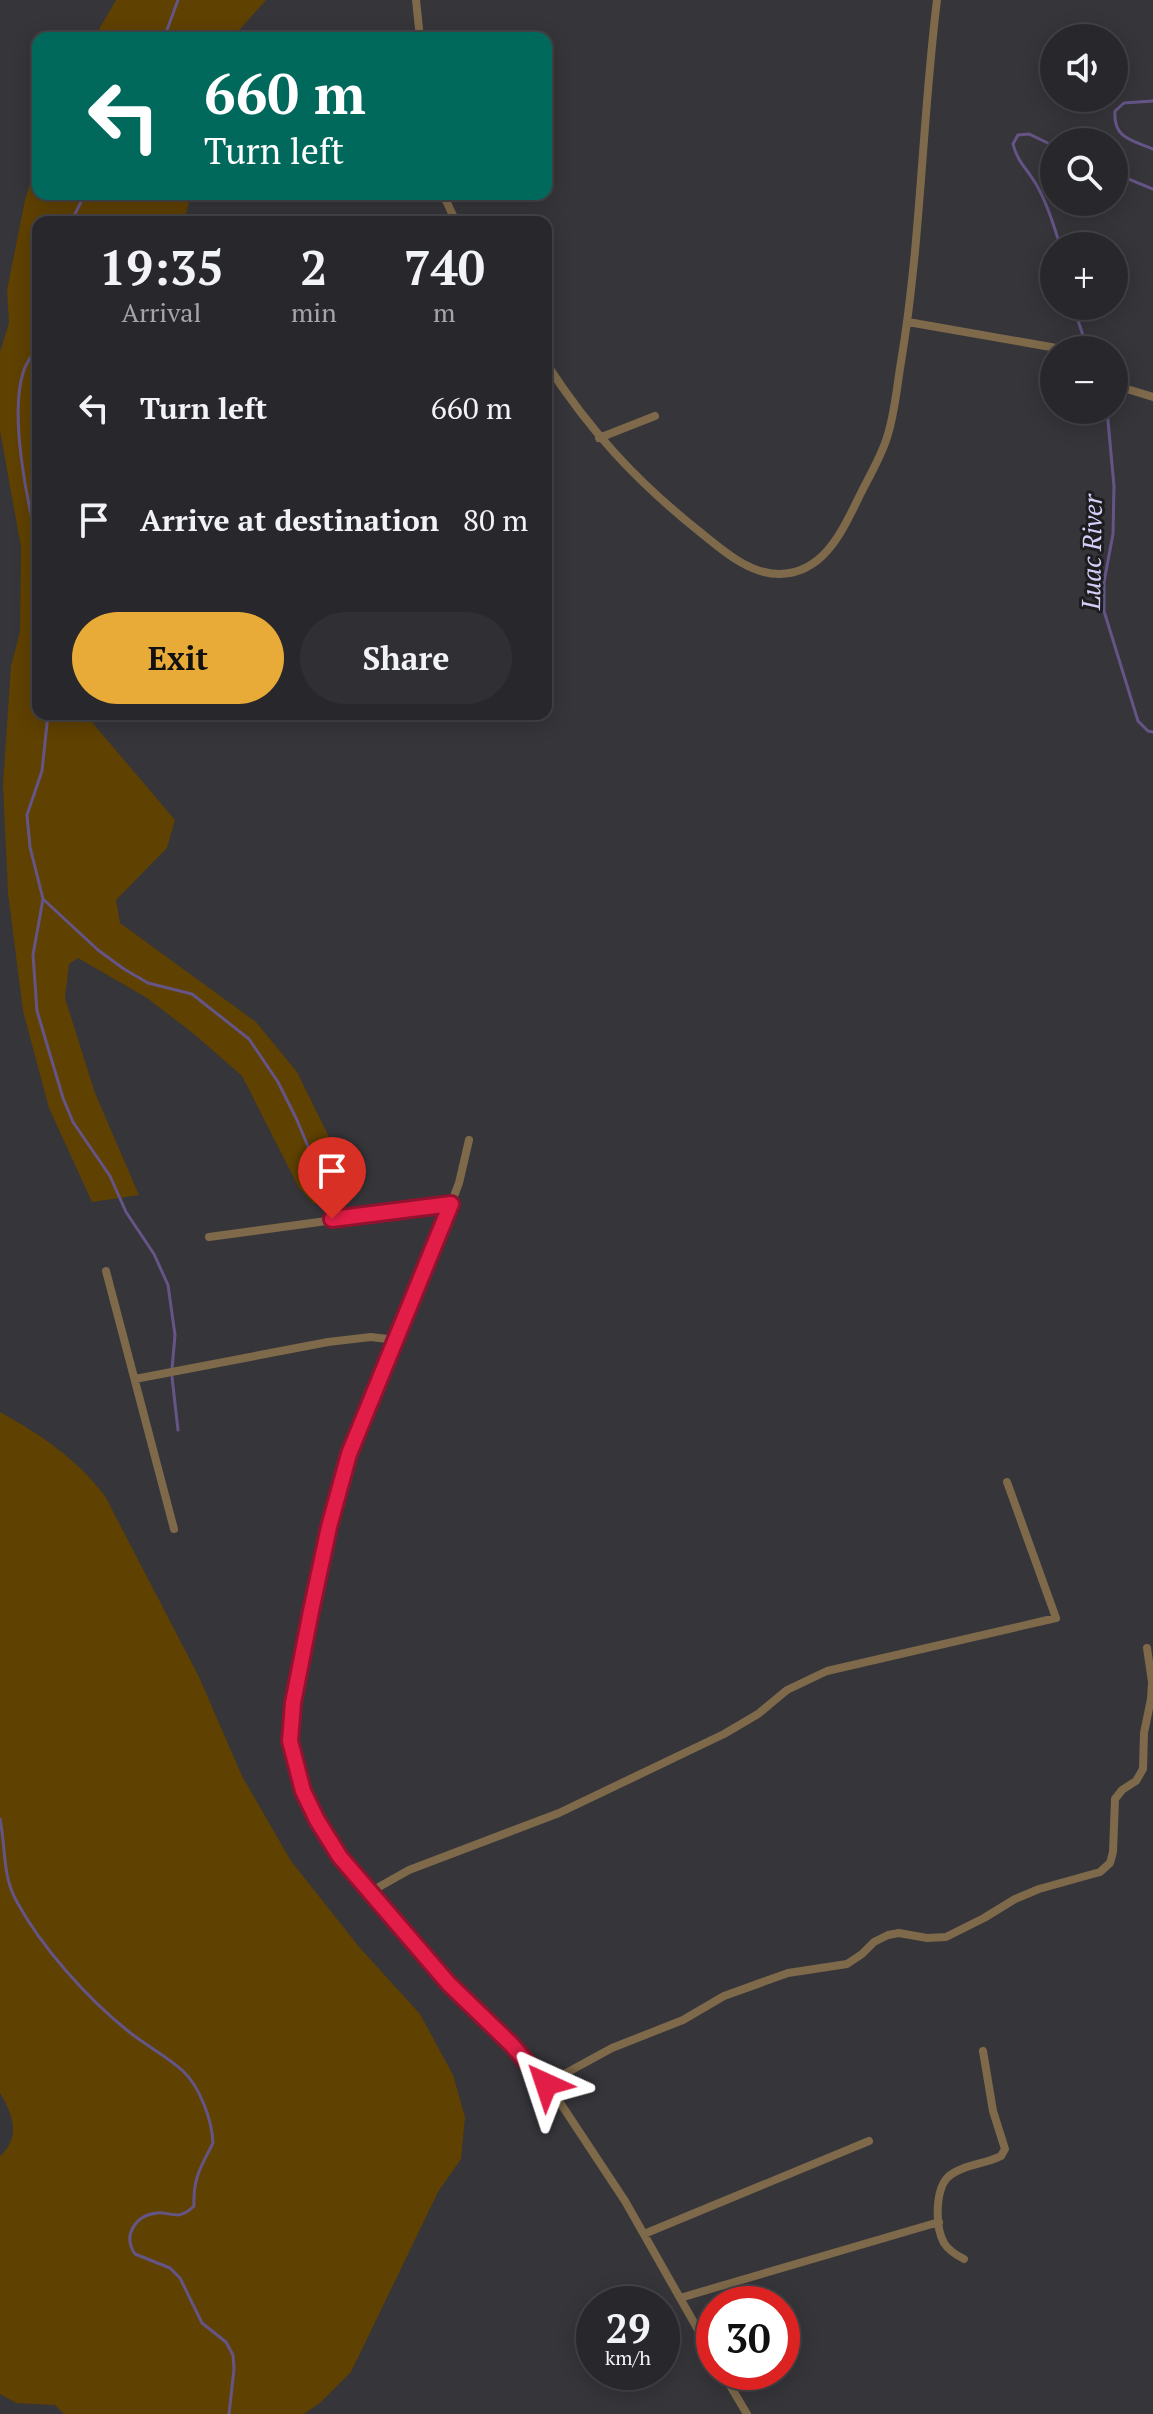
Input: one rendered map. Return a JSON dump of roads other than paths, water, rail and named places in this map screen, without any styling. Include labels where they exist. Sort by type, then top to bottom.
[{"type":"street","points":[[416,0],[419,32]]},
{"type":"street","points":[[552,371],[599,438],[660,500],[725,553],[759,571],[780,574],[811,565],[826,553],[838,538],[889,433],[908,322],[926,91],[937,0]]},
{"type":"street","points":[[908,322],[1040,345]]},
{"type":"street","points":[[1128,389],[1153,397]]},
{"type":"street","points":[[599,438],[655,416]]},
{"type":"street","points":[[469,1140],[451,1204],[356,1434],[335,1504],[296,1687],[289,1730],[293,1758],[300,1783],[317,1820],[340,1857],[449,1984],[511,2044],[546,2084],[625,2201],[673,2286]]},
{"type":"street","points":[[209,1237],[451,1204]]},
{"type":"street","points":[[106,1271],[174,1529]]},
{"type":"street","points":[[135,1379],[305,1345],[353,1338],[396,1340]]},
{"type":"street","points":[[370,1892],[409,1870],[559,1813],[724,1734],[808,1678],[1056,1618],[1007,1482]]},
{"type":"street","points":[[546,2084],[623,2043],[683,2020],[724,1996],[788,1973],[847,1964],[888,1935],[946,1937],[1015,1899],[1100,1872],[1110,1863],[1113,1852],[1115,1799],[1136,1781],[1143,1769],[1144,1733],[1151,1699],[1147,1648]]},
{"type":"street","points":[[964,2259],[951,2252],[944,2243],[939,2222],[941,2188],[955,2172],[1001,2156],[1005,2149],[993,2111],[983,2051]]},
{"type":"street","points":[[644,2234],[869,2141]]},
{"type":"street","points":[[696,2326],[680,2298],[939,2222]]},
{"type":"street","points":[[733,2390],[747,2414]]},
{"type":"waterway","points":[[166,32],[178,0]]},
{"type":"waterway","name":"Luac River","points":[[1153,101],[1124,103],[1115,111],[1120,133],[1153,149]]},
{"type":"waterway","name":"Luac River","points":[[1040,139],[1029,134],[1018,135],[1013,144],[1040,192]]},
{"type":"waterway","name":"Luac River","points":[[1128,179],[1153,189]]},
{"type":"waterway","points":[[74,216],[82,200]]},
{"type":"waterway","name":"Luac River","points":[[1051,216],[1056,232]]},
{"type":"waterway","name":"Luac River","points":[[1078,320],[1083,336]]},
{"type":"waterway","points":[[32,355],[24,369],[18,411],[32,516]]},
{"type":"waterway","name":"Luac River","points":[[1108,424],[1114,486],[1113,534],[1104,582],[1104,611],[1138,721],[1153,732]]},
{"type":"waterway","points":[[47,720],[42,771],[27,815],[30,847],[43,899],[33,955],[37,1011],[73,1122],[110,1176],[126,1212],[154,1254],[168,1285],[175,1335],[172,1369]]},
{"type":"waterway","points":[[43,899],[98,950],[124,969],[148,983],[192,994],[249,1039],[278,1082],[296,1118],[320,1185]]},
{"type":"waterway","points":[[172,1377],[178,1430]]},
{"type":"waterway","points":[[0,1819],[12,1892],[39,1937],[97,2004],[183,2071],[204,2104],[213,2143],[196,2180],[194,2206],[182,2214],[157,2213],[143,2218],[133,2227],[130,2240],[135,2254],[170,2268],[180,2278],[202,2323],[226,2342],[233,2355],[234,2369],[229,2414]]}]
